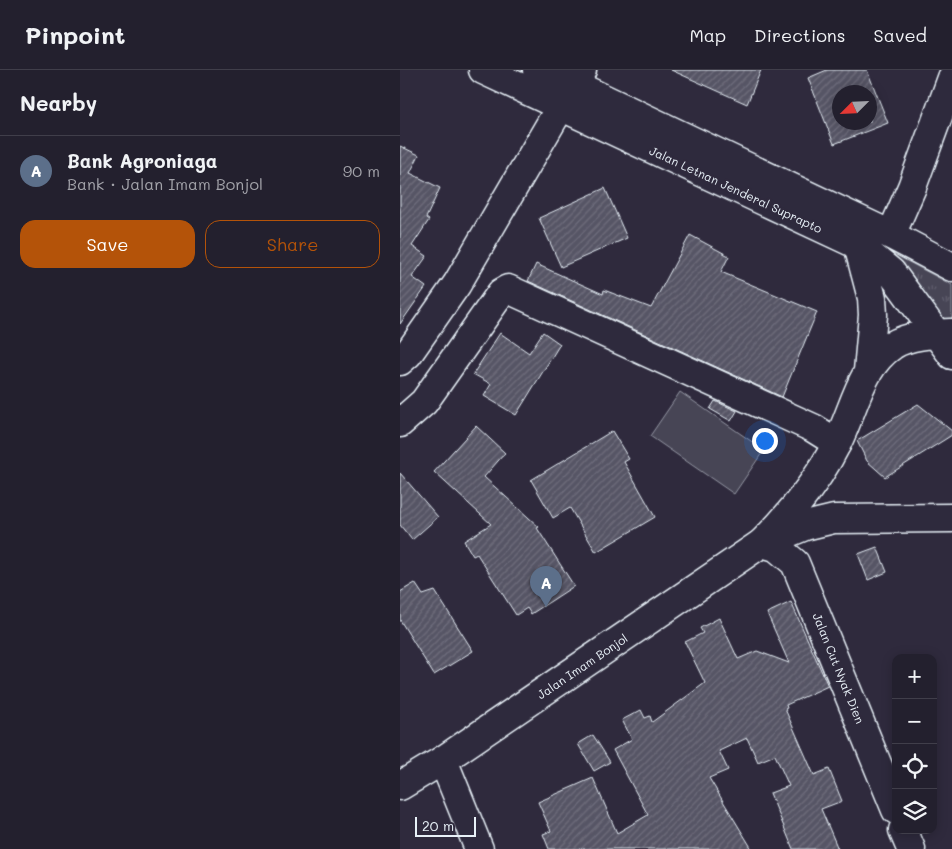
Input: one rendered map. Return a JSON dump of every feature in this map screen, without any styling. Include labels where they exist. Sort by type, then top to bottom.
[{"type":"main road","name":"Jalan Letnan Jenderal Suprapto","points":[[483,70],[572,87],[858,245],[891,272],[947,340]]},
{"type":"main road","name":"Jalan Letnan Jenderal Suprapto","points":[[537,70],[891,235],[952,267]]},
{"type":"main road","points":[[891,235],[912,187],[952,78]]},
{"type":"main road","points":[[400,361],[408,354],[457,284],[572,87]]},
{"type":"main road","name":"Jalan Imam Bonjol","points":[[762,544],[802,499],[838,442],[868,371],[873,315],[872,298],[858,245]]},
{"type":"main road","points":[[400,423],[424,402],[501,293],[508,289],[813,428],[838,442]]},
{"type":"main road","name":"Jalan Imam Bonjol","points":[[868,371],[893,345],[905,339],[947,340]]},
{"type":"main road","name":"Jalan Imam Bonjol","points":[[400,786],[443,760],[762,544],[805,526],[834,519],[952,518]]},
{"type":"main road","name":"Jalan Cut Nyak Dien","points":[[762,544],[776,547],[796,563],[892,800]]},
{"type":"main road","points":[[443,760],[479,849]]},
{"type":"main road","points":[[905,834],[911,849]]},
{"type":"green space","points":[[871,242],[952,285],[952,325],[941,326]]},
{"type":"green space","points":[[680,392],[764,450],[734,494],[650,436]]},
{"type":"building","points":[[671,70],[761,70],[747,104]]},
{"type":"building","points":[[827,70],[867,70],[873,85],[832,85],[832,130],[870,130],[834,144],[808,78]]},
{"type":"building","points":[[877,95],[888,123],[877,127]]},
{"type":"building","points":[[400,146],[419,155],[410,173],[440,188],[426,218],[429,220],[412,246],[427,256],[412,277],[426,287],[400,324]]},
{"type":"building","points":[[605,188],[627,238],[561,267],[539,218]]},
{"type":"building","points":[[690,235],[729,256],[721,272],[817,312],[782,397],[528,281],[536,264],[603,294],[604,290],[651,308]]},
{"type":"building","points":[[543,332],[560,344],[516,415],[484,396],[491,384],[473,374],[500,333],[529,353]]},
{"type":"building","points":[[715,401],[737,411],[731,421],[710,409]]},
{"type":"building","points":[[918,404],[952,431],[952,435],[885,477],[867,461],[857,441]]},
{"type":"building","points":[[476,426],[505,453],[484,477],[539,527],[537,528],[574,586],[531,614],[527,608],[516,615],[477,554],[473,556],[464,541],[491,524],[434,472]]},
{"type":"building","points":[[612,431],[629,459],[624,462],[655,517],[596,552],[570,508],[553,518],[531,480]]},
{"type":"building","points":[[400,473],[438,517],[412,540],[400,525]]},
{"type":"building","points":[[877,547],[887,572],[868,580],[858,554]]},
{"type":"building","points":[[415,583],[423,595],[435,591],[473,651],[434,675],[400,620],[400,592]]},
{"type":"building","points":[[791,602],[828,686],[786,705],[787,708],[785,709],[814,775],[829,769],[842,801],[821,809],[838,849],[793,849],[770,793],[789,786],[775,755],[758,762],[747,738],[719,751],[728,770],[709,778],[752,849],[549,849],[543,834],[551,831],[538,802],[593,778],[617,833],[648,815],[613,750],[632,739],[622,720],[641,710],[645,718],[650,716],[652,722],[705,683],[685,642],[703,633],[700,628],[719,618],[738,659],[757,651],[789,663],[767,613]]},
{"type":"building","points":[[593,735],[610,762],[594,771],[578,744]]},
{"type":"place","name":"Bank Agroniaga","points":[[546,607]]}]
